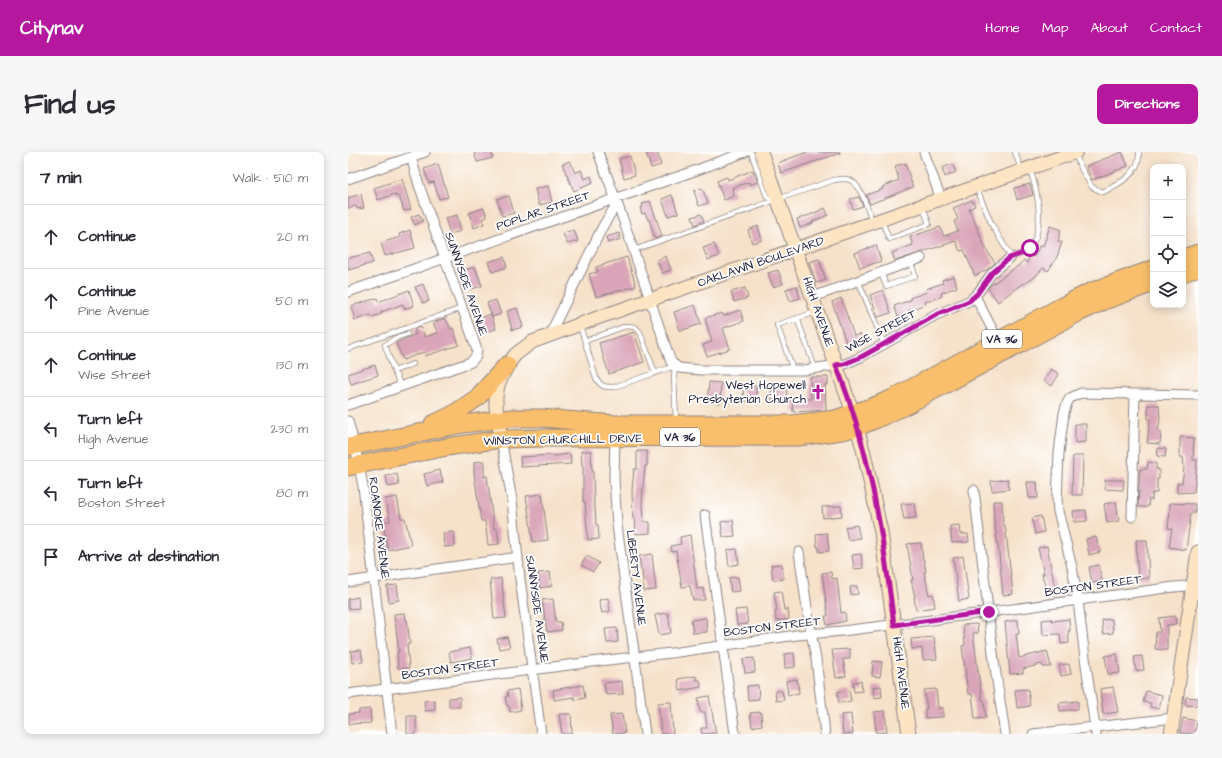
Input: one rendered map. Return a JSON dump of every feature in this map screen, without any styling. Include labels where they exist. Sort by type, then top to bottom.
[{"type":"highway","points":[[1186,257],[1198,253]]},
{"type":"highway","points":[[1186,272],[1198,267]]},
{"type":"highway","name":"WINSTON CHURCHILL DRIVE","points":[[1001,347],[1062,306],[1090,292],[1150,269]]},
{"type":"highway","name":"WINSTON CHURCHILL DRIVE","points":[[498,419],[541,418],[615,431],[798,437],[821,434],[856,420],[893,398],[1001,347],[1104,301],[1150,284]]},
{"type":"highway","points":[[415,433],[452,415],[476,398],[507,365]]},
{"type":"highway","name":"VA 36","points":[[352,447],[415,433],[498,419]]},
{"type":"highway","name":"WINSTON CHURCHILL DRIVE","points":[[353,466],[447,447],[501,439],[615,431],[676,424],[792,424],[835,419],[856,420]]},
{"type":"street","points":[[348,178],[425,152]]},
{"type":"street","points":[[598,152],[634,250],[671,362],[675,366]]},
{"type":"street","name":"POPLAR STREET","points":[[348,292],[616,199],[745,152]]},
{"type":"street","name":"HIGH AVENUE","points":[[761,152],[856,420],[881,532],[908,734]]},
{"type":"street","points":[[924,152],[941,199]]},
{"type":"street","name":"OAKLAWN BOULEVARD","points":[[501,439],[496,396],[502,374],[516,354],[532,342],[1069,153]]},
{"type":"street","name":"SUNNYSIDE AVENUE","points":[[348,405],[465,365],[474,360],[476,356],[477,350],[419,185],[411,157]]},
{"type":"street","points":[[549,336],[603,226],[614,208],[616,199]]},
{"type":"street","points":[[1001,347],[975,296],[992,273],[1012,257]]},
{"type":"street","points":[[813,297],[921,258]]},
{"type":"street","name":"WISE STREET","points":[[675,366],[679,368],[701,370],[793,370],[844,364],[861,357],[936,315],[962,304],[975,296]]},
{"type":"street","points":[[1095,730],[1084,658],[1078,601],[1071,560],[1058,511],[1057,500],[1060,444],[1064,413],[1067,403],[1075,395],[1081,393],[1198,395]]},
{"type":"street","points":[[1132,517],[1135,394]]},
{"type":"street","name":"ROANOKE AVENUE","points":[[348,421],[353,466],[368,522],[373,577],[392,734]]},
{"type":"street","name":"LIBERTY AVENUE","points":[[615,431],[614,478],[617,525],[645,734]]},
{"type":"street","name":"SUNNYSIDE AVENUE","points":[[501,439],[512,500],[541,734]]},
{"type":"street","points":[[974,490],[1005,734]]},
{"type":"street","points":[[705,515],[735,734]]},
{"type":"street","points":[[799,552],[816,659],[825,734]]},
{"type":"street","points":[[1171,734],[1196,585],[1198,552]]},
{"type":"street","points":[[348,582],[373,577],[518,557]]},
{"type":"street","name":"BOSTON STREET","points":[[348,694],[797,635],[894,625],[1196,585]]},
{"type":"street","points":[[1033,734],[1095,730],[1174,718]]},
{"type":"lane","points":[[751,152],[767,197],[778,199]]},
{"type":"lane","points":[[976,187],[992,225],[1012,257],[1026,252],[1030,248],[1036,235],[1038,225],[1038,197],[1026,169],[1015,152]]},
{"type":"lane","points":[[1069,153],[1082,170],[1092,188],[1103,192],[1132,174],[1140,160],[1140,152]]},
{"type":"lane","points":[[634,250],[778,199],[843,178],[848,179],[857,186],[889,240],[929,224],[922,206]]},
{"type":"lane","points":[[881,272],[886,286],[915,276],[911,262]]},
{"type":"lane","points":[[858,280],[884,344]]},
{"type":"lane","points":[[348,349],[462,308]]},
{"type":"lane","points":[[793,370],[777,325],[818,311]]},
{"type":"lane","points":[[797,318],[815,368]]},
{"type":"lane","points":[[580,325],[596,378],[600,385],[605,387],[614,387],[675,366],[676,424]]},
{"type":"lane","points":[[585,341],[626,326],[635,327],[640,332],[655,373]]},
{"type":"lane","points":[[401,387],[385,346],[396,338],[407,334]]},
{"type":"lane","points":[[394,371],[413,364]]},
{"type":"building","points":[[474,152],[491,152],[493,158],[477,162]]},
{"type":"building","points":[[646,152],[657,152],[661,165],[651,168]]},
{"type":"building","points":[[807,152],[840,153],[781,173],[778,163]]},
{"type":"building","points":[[1122,152],[1128,166],[1092,180],[1086,166]]},
{"type":"building","points":[[630,156],[635,175],[624,178],[619,159]]},
{"type":"building","points":[[570,161],[575,173],[581,170],[585,179],[591,176],[593,183],[574,191],[562,164]]},
{"type":"building","points":[[905,163],[913,187],[870,204],[866,195],[883,189],[882,187],[899,180],[895,166]]},
{"type":"building","points":[[438,164],[448,197],[439,199],[434,182],[429,183],[424,169]]},
{"type":"building","points":[[952,164],[956,172],[945,177],[942,168]]},
{"type":"building","points":[[753,170],[758,182],[749,185],[749,182],[732,188],[734,196],[724,200],[717,181],[727,177],[728,180]]},
{"type":"building","points":[[402,179],[411,209],[404,211],[399,196],[396,197],[395,194],[378,200],[374,188]]},
{"type":"building","points":[[1030,184],[1033,195],[1017,200],[1014,188]]},
{"type":"building","points":[[548,186],[552,202],[539,205],[535,189]]},
{"type":"building","points":[[702,188],[708,203],[699,206],[694,191]]},
{"type":"building","points":[[361,194],[364,208],[357,209],[356,206],[348,208],[348,198]]},
{"type":"building","points":[[672,195],[678,213],[668,216],[662,199]]},
{"type":"building","points":[[509,196],[514,213],[502,216],[497,199]]},
{"type":"building","points":[[859,197],[863,206],[853,209],[850,199]]},
{"type":"building","points":[[972,200],[975,206],[969,209],[986,249],[995,263],[988,269],[975,276],[964,250],[960,251],[956,241],[895,261],[892,253],[913,245],[910,237],[940,227],[944,236],[958,231],[954,221],[958,219],[953,208]]},
{"type":"building","points":[[650,201],[662,236],[655,239],[649,219],[648,220],[645,213],[642,214],[640,208],[643,207],[642,204]]},
{"type":"building","points":[[484,208],[487,217],[482,219],[484,224],[474,228],[469,213]]},
{"type":"building","points":[[825,208],[828,215],[800,228],[797,219]]},
{"type":"building","points":[[419,214],[423,221],[415,225],[411,217]]},
{"type":"building","points":[[701,214],[704,221],[695,225],[692,217]]},
{"type":"building","points":[[457,215],[461,231],[450,234],[445,218]]},
{"type":"building","points":[[758,226],[762,240],[752,243],[748,230]]},
{"type":"building","points":[[1050,226],[1061,230],[1058,241],[1062,242],[1057,257],[1048,271],[1043,268],[1035,277],[1024,284],[1023,283],[998,302],[988,288],[1024,260],[1027,263],[1031,255],[1034,257],[1040,245],[1043,247]]},
{"type":"building","points":[[410,230],[415,248],[385,256],[381,243],[400,237],[399,234]]},
{"type":"building","points":[[574,230],[578,241],[567,244],[563,233]]},
{"type":"building","points":[[619,233],[621,239],[608,243],[606,237]]},
{"type":"building","points":[[714,244],[719,256],[708,260],[703,248]]},
{"type":"building","points":[[876,245],[881,261],[860,268],[855,253]]},
{"type":"building","points":[[370,253],[373,263],[348,270],[348,258]]},
{"type":"building","points":[[666,256],[671,270],[662,273],[657,260]]},
{"type":"building","points":[[504,257],[507,267],[492,272],[488,262]]},
{"type":"building","points":[[627,257],[636,286],[596,297],[589,274],[598,272],[596,267]]},
{"type":"building","points":[[819,259],[826,280],[816,283],[809,262]]},
{"type":"building","points":[[475,267],[482,286],[471,289],[465,270]]},
{"type":"building","points":[[778,270],[783,284],[773,287],[768,273]]},
{"type":"building","points":[[954,276],[957,287],[941,293],[942,296],[925,302],[926,304],[909,310],[910,313],[898,317],[894,306],[927,292],[926,289],[943,283],[942,280]]},
{"type":"building","points":[[423,284],[429,301],[423,303],[415,287]]},
{"type":"building","points":[[797,286],[800,298],[790,301],[786,289]]},
{"type":"building","points":[[745,288],[748,298],[734,302],[731,292]]},
{"type":"building","points":[[409,290],[414,306],[404,309],[403,304],[381,312],[382,314],[372,317],[371,315],[355,320],[351,306],[377,298],[378,302]]},
{"type":"building","points":[[883,290],[891,313],[878,317],[870,295]]},
{"type":"building","points":[[841,298],[854,336],[860,334],[863,342],[848,348],[832,302]]},
{"type":"building","points":[[496,300],[501,314],[492,317],[487,303]]},
{"type":"building","points":[[695,305],[701,324],[680,331],[674,312]]},
{"type":"building","points":[[517,308],[523,327],[512,330],[507,311]]},
{"type":"building","points":[[740,310],[744,321],[723,328],[730,349],[707,356],[703,345],[712,342],[705,318],[722,313],[723,316]]},
{"type":"building","points":[[491,314],[496,329],[485,332],[484,328],[479,330],[478,324],[481,322],[480,318]]},
{"type":"building","points":[[445,318],[451,329],[453,328],[459,345],[425,356],[424,352],[403,360],[396,343],[416,334],[414,329],[421,327],[425,337],[438,333],[433,323]]},
{"type":"building","points":[[634,332],[644,362],[609,374],[599,343]]},
{"type":"building","points":[[375,365],[378,375],[351,384],[348,374]]},
{"type":"building","points":[[1051,369],[1059,374],[1052,386],[1044,381]]},
{"type":"building","name":"West Hopewell Presbyterian Church","points":[[810,377],[828,377],[828,384],[825,385],[826,410],[793,412],[792,399],[811,399]]},
{"type":"building","points":[[709,382],[721,383],[720,403],[707,402]]},
{"type":"building","points":[[756,386],[757,401],[744,402],[743,387]]},
{"type":"building","points":[[771,388],[787,389],[786,400],[771,399]]},
{"type":"building","points":[[1148,405],[1159,405],[1160,419],[1158,431],[1161,432],[1160,444],[1147,443],[1150,419],[1148,419]]},
{"type":"building","points":[[1075,424],[1086,424],[1086,442],[1075,443]]},
{"type":"building","points":[[1180,437],[1194,438],[1193,460],[1197,460],[1194,492],[1177,493],[1177,483],[1182,483],[1184,468],[1183,457],[1180,457]]},
{"type":"building","points":[[1158,448],[1166,449],[1165,457],[1157,456]]},
{"type":"building","points":[[581,451],[591,451],[594,507],[599,539],[588,540],[585,502],[583,502],[583,466]]},
{"type":"building","points":[[637,451],[647,451],[647,466],[645,466],[642,505],[644,522],[650,522],[650,533],[636,534],[635,519],[633,519],[632,490],[634,469],[637,469]]},
{"type":"building","points":[[570,454],[571,464],[521,467],[520,457]]},
{"type":"building","points":[[1073,456],[1083,456],[1082,495],[1072,495]]},
{"type":"building","points":[[484,461],[484,477],[487,476],[494,529],[497,528],[499,544],[488,545],[485,521],[481,521],[474,473],[474,462]]},
{"type":"building","points":[[1148,462],[1156,463],[1156,469],[1159,469],[1157,493],[1152,493],[1152,500],[1149,499],[1148,507],[1138,507],[1140,469],[1147,469]]},
{"type":"building","points":[[440,470],[443,482],[427,486],[424,474]]},
{"type":"building","points":[[397,474],[399,485],[388,487],[386,476]]},
{"type":"building","points":[[1008,479],[1009,489],[992,491],[991,481]]},
{"type":"building","points":[[1105,480],[1124,480],[1123,490],[1105,489]]},
{"type":"building","points":[[1027,482],[1037,482],[1038,498],[1029,498]]},
{"type":"building","points":[[542,494],[548,540],[533,542],[526,496]]},
{"type":"building","points":[[397,497],[401,518],[405,518],[411,545],[388,550],[383,522],[390,521],[385,499]]},
{"type":"building","points":[[993,501],[1002,501],[1003,525],[1005,525],[1013,594],[1003,595]]},
{"type":"building","points":[[1116,502],[1119,521],[1107,523],[1104,504]]},
{"type":"building","points":[[914,503],[916,518],[904,519],[901,504]]},
{"type":"building","points":[[1170,503],[1195,504],[1195,513],[1191,513],[1186,550],[1169,547],[1172,529],[1168,528]]},
{"type":"building","points":[[841,506],[842,516],[823,518],[822,507]]},
{"type":"building","points":[[1086,510],[1087,521],[1074,522],[1073,511]]},
{"type":"building","points":[[1041,516],[1044,532],[1035,534],[1032,518]]},
{"type":"building","points":[[733,520],[735,536],[723,537],[721,522]]},
{"type":"building","points":[[857,525],[860,538],[848,540],[845,527]]},
{"type":"building","points":[[959,525],[960,534],[968,534],[969,542],[952,543],[950,526]]},
{"type":"building","points":[[454,532],[455,546],[444,547],[443,533]]},
{"type":"building","points":[[827,533],[829,551],[819,552],[816,534]]},
{"type":"building","points":[[690,535],[697,589],[703,588],[705,600],[693,600],[690,586],[682,587],[676,551],[672,552],[671,546],[681,544],[680,537]]},
{"type":"building","points":[[1096,537],[1100,552],[1089,555],[1086,539]]},
{"type":"building","points":[[1136,540],[1147,540],[1149,578],[1138,579]]},
{"type":"building","points":[[921,543],[926,572],[924,572],[929,595],[933,594],[935,607],[916,610],[907,544]]},
{"type":"building","points":[[1047,546],[1055,588],[1046,590],[1038,548]]},
{"type":"building","points":[[737,549],[739,564],[729,566],[727,550]]},
{"type":"building","points":[[652,554],[656,590],[644,591],[639,556]]},
{"type":"building","points":[[861,554],[863,568],[854,569],[852,555]]},
{"type":"building","points":[[587,556],[599,563],[593,572],[581,565]]},
{"type":"building","points":[[963,556],[969,599],[959,601],[953,558]]},
{"type":"building","points":[[782,564],[784,579],[773,580],[771,565]]},
{"type":"building","points":[[1099,565],[1102,581],[1092,583],[1089,567]]},
{"type":"building","points":[[550,572],[552,586],[540,588],[538,573]]},
{"type":"building","points":[[831,572],[832,579],[837,578],[841,613],[845,612],[846,621],[827,625],[825,616],[828,616],[822,573]]},
{"type":"building","points":[[738,577],[740,591],[731,592],[729,578]]},
{"type":"building","points":[[501,578],[506,618],[494,619],[490,580]]},
{"type":"building","points":[[397,585],[399,600],[389,602],[387,586]]},
{"type":"building","points":[[857,586],[858,594],[851,595],[850,587]]},
{"type":"building","points":[[781,591],[784,610],[788,609],[789,619],[776,621],[775,611],[777,611],[774,592]]},
{"type":"building","points":[[358,597],[359,608],[348,609],[348,599]]},
{"type":"building","points":[[608,598],[610,611],[602,613],[599,600]]},
{"type":"building","points":[[553,599],[556,622],[561,622],[562,630],[547,632],[542,600]]},
{"type":"building","points":[[746,609],[748,624],[737,625],[735,610]]},
{"type":"building","points":[[405,613],[410,644],[407,644],[409,668],[398,668],[397,652],[399,652],[394,614]]},
{"type":"building","points":[[668,613],[671,633],[659,635],[655,615]]},
{"type":"building","points":[[1175,616],[1176,624],[1167,625],[1167,650],[1155,649],[1156,632],[1160,632],[1159,618]]},
{"type":"building","points":[[706,618],[707,632],[693,633],[691,620]]},
{"type":"building","points":[[1052,619],[1052,621],[1069,619],[1069,643],[1061,644],[1060,634],[1043,635],[1042,620]]},
{"type":"building","points":[[1112,619],[1113,633],[1103,634],[1102,620]]},
{"type":"building","points":[[1018,620],[1019,634],[1016,634],[1019,658],[1047,651],[1051,667],[1043,667],[1042,664],[1023,669],[1023,673],[1010,674],[1005,622]]},
{"type":"building","points":[[977,624],[978,633],[973,633],[982,700],[984,700],[986,718],[975,719],[972,694],[968,694],[962,646],[965,645],[963,625]]},
{"type":"building","points":[[617,628],[618,642],[607,643],[605,629]]},
{"type":"building","points":[[507,637],[510,647],[499,649],[497,639]]},
{"type":"building","points":[[934,637],[937,659],[923,660],[922,648],[912,649],[911,639]]},
{"type":"building","points":[[470,648],[472,658],[451,662],[449,652]]},
{"type":"building","points":[[850,649],[850,659],[843,659],[846,676],[836,678],[832,650]]},
{"type":"building","points":[[361,650],[363,662],[352,663],[351,651]]},
{"type":"building","points":[[794,653],[795,667],[785,668],[784,654]]},
{"type":"building","points":[[1117,654],[1120,673],[1108,674],[1105,656]]},
{"type":"building","points":[[1142,656],[1144,670],[1136,671],[1134,657]]},
{"type":"building","points":[[754,658],[755,672],[745,673],[743,659]]},
{"type":"building","points":[[873,661],[882,662],[880,677],[872,676]]},
{"type":"building","points":[[1069,664],[1071,674],[1061,676],[1059,665]]},
{"type":"building","points":[[696,676],[696,680],[700,680],[701,687],[680,691],[678,679]]},
{"type":"building","points":[[797,679],[799,693],[788,695],[786,681]]},
{"type":"building","points":[[622,681],[623,694],[606,695],[604,683]]},
{"type":"building","points":[[861,681],[862,691],[854,692],[853,682]]},
{"type":"building","points":[[583,685],[585,698],[575,700],[574,697],[554,700],[553,690]]},
{"type":"building","points":[[758,685],[759,699],[748,700],[747,686]]},
{"type":"building","points":[[881,686],[882,697],[874,698],[873,687]]},
{"type":"building","points":[[1113,687],[1118,712],[1103,714],[1100,689]]},
{"type":"building","points":[[518,689],[521,710],[510,712],[505,697],[508,697],[507,691]]},
{"type":"building","points":[[936,689],[938,708],[943,708],[943,717],[925,718],[925,709],[927,709],[924,690]]},
{"type":"building","points":[[1028,689],[1030,706],[1017,708],[1015,690]]},
{"type":"building","points":[[849,690],[851,701],[839,703],[837,692]]},
{"type":"building","points":[[775,691],[782,691],[784,700],[776,701]]},
{"type":"building","points":[[1146,691],[1162,695],[1159,709],[1150,707],[1151,703],[1143,702]]},
{"type":"building","points":[[709,696],[716,733],[702,734],[701,728],[707,728],[705,712],[700,712],[698,698]]},
{"type":"building","points":[[460,697],[460,707],[449,707],[449,698]]},
{"type":"building","points":[[1186,697],[1198,698],[1198,706],[1185,705]]},
{"type":"building","points":[[435,700],[435,710],[425,711],[424,701]]},
{"type":"building","points":[[1078,701],[1078,709],[1060,711],[1059,703]]},
{"type":"building","points":[[671,702],[673,734],[661,734],[658,703]]},
{"type":"building","points":[[370,709],[371,723],[349,724],[349,714],[359,713],[359,710]]},
{"type":"building","points":[[885,711],[887,732],[876,733],[874,712]]},
{"type":"building","points":[[761,712],[762,725],[752,727],[750,713]]},
{"type":"building","points":[[559,714],[571,714],[572,734],[562,734]]},
{"type":"building","points":[[622,714],[625,733],[613,734],[610,715]]},
{"type":"building","points":[[851,714],[853,734],[843,734],[841,715]]},
{"type":"building","points":[[407,716],[416,716],[416,734],[407,734]]},
{"type":"building","points":[[1183,718],[1197,721],[1195,734],[1180,733]]},
{"type":"place","name":"West Hopewell Presbyterian Church","points":[[818,392]]},
{"type":"route","points":[[989,612],[894,625],[881,532],[864,453],[858,427],[836,365],[844,364],[861,357],[936,315],[969,301],[977,294],[992,273],[1009,258],[1026,252],[1030,248]]}]
